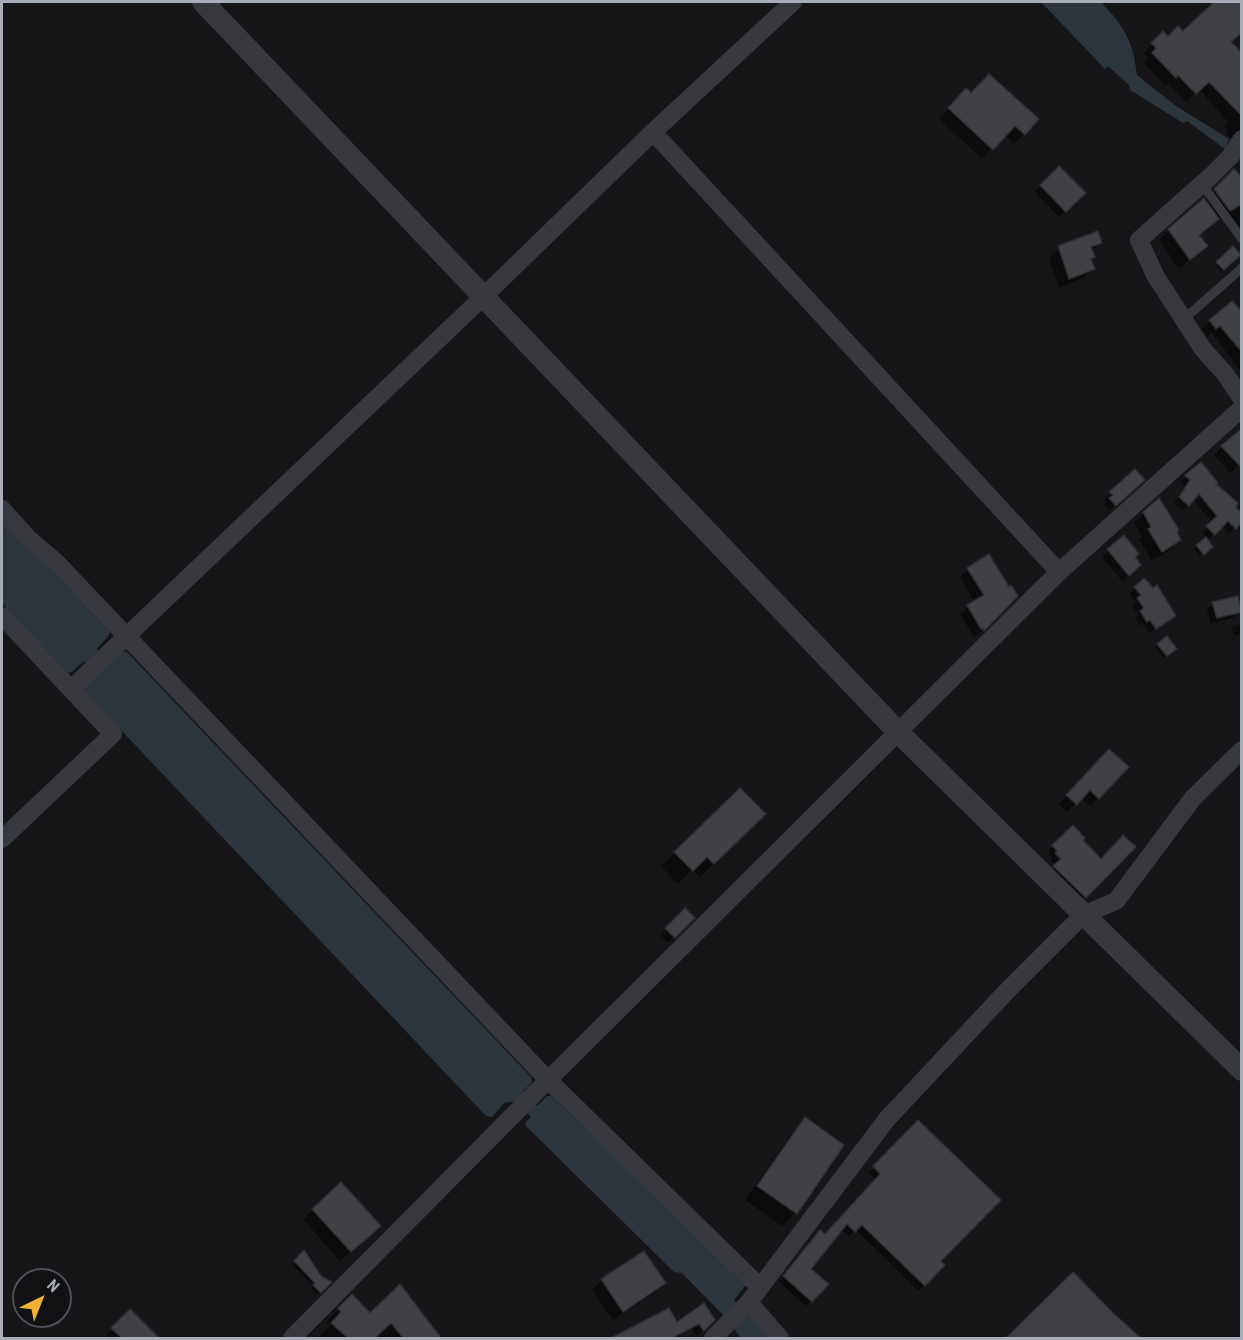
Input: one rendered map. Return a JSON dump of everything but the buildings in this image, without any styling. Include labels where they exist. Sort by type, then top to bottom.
[{"type":"street","points":[[203,2],[898,732],[1242,1070]]},
{"type":"street","points":[[71,689],[653,132],[793,2]]},
{"type":"street","points":[[653,132],[1059,572]]},
{"type":"street","points":[[1236,146],[1202,183],[1139,240],[1155,275],[1202,348],[1226,375],[1242,399]]},
{"type":"street","points":[[292,1338],[1059,572],[1242,408]]},
{"type":"street","points":[[2,509],[28,538],[56,562],[123,639],[544,1084],[754,1295],[780,1338]]},
{"type":"street","points":[[2,616],[113,734],[2,839]]},
{"type":"street","points":[[713,1338],[754,1295],[887,1119],[1006,992],[1083,915],[1116,901],[1193,798],[1242,750]]},
{"type":"lane","points":[[1202,183],[1242,239]]},
{"type":"lane","points":[[1184,320],[1242,268]]},
{"type":"shaded area","points":[[1041,2],[1101,2],[1116,19],[1130,43],[1137,75],[1176,106],[1229,139],[1225,149],[1187,121],[1183,123],[1130,90],[1129,85],[1108,66],[1105,69]]},
{"type":"shaded area","points":[[2,518],[110,632],[97,649],[110,663],[123,651],[127,652],[531,1077],[532,1082],[523,1092],[537,1106],[547,1096],[551,1096],[745,1282],[746,1285],[734,1300],[773,1338],[741,1338],[725,1317],[682,1273],[674,1272],[527,1127],[525,1123],[531,1117],[516,1101],[504,1103],[492,1117],[486,1116],[85,692],[84,688],[97,675],[84,661],[72,672],[67,673],[2,603]]}]
